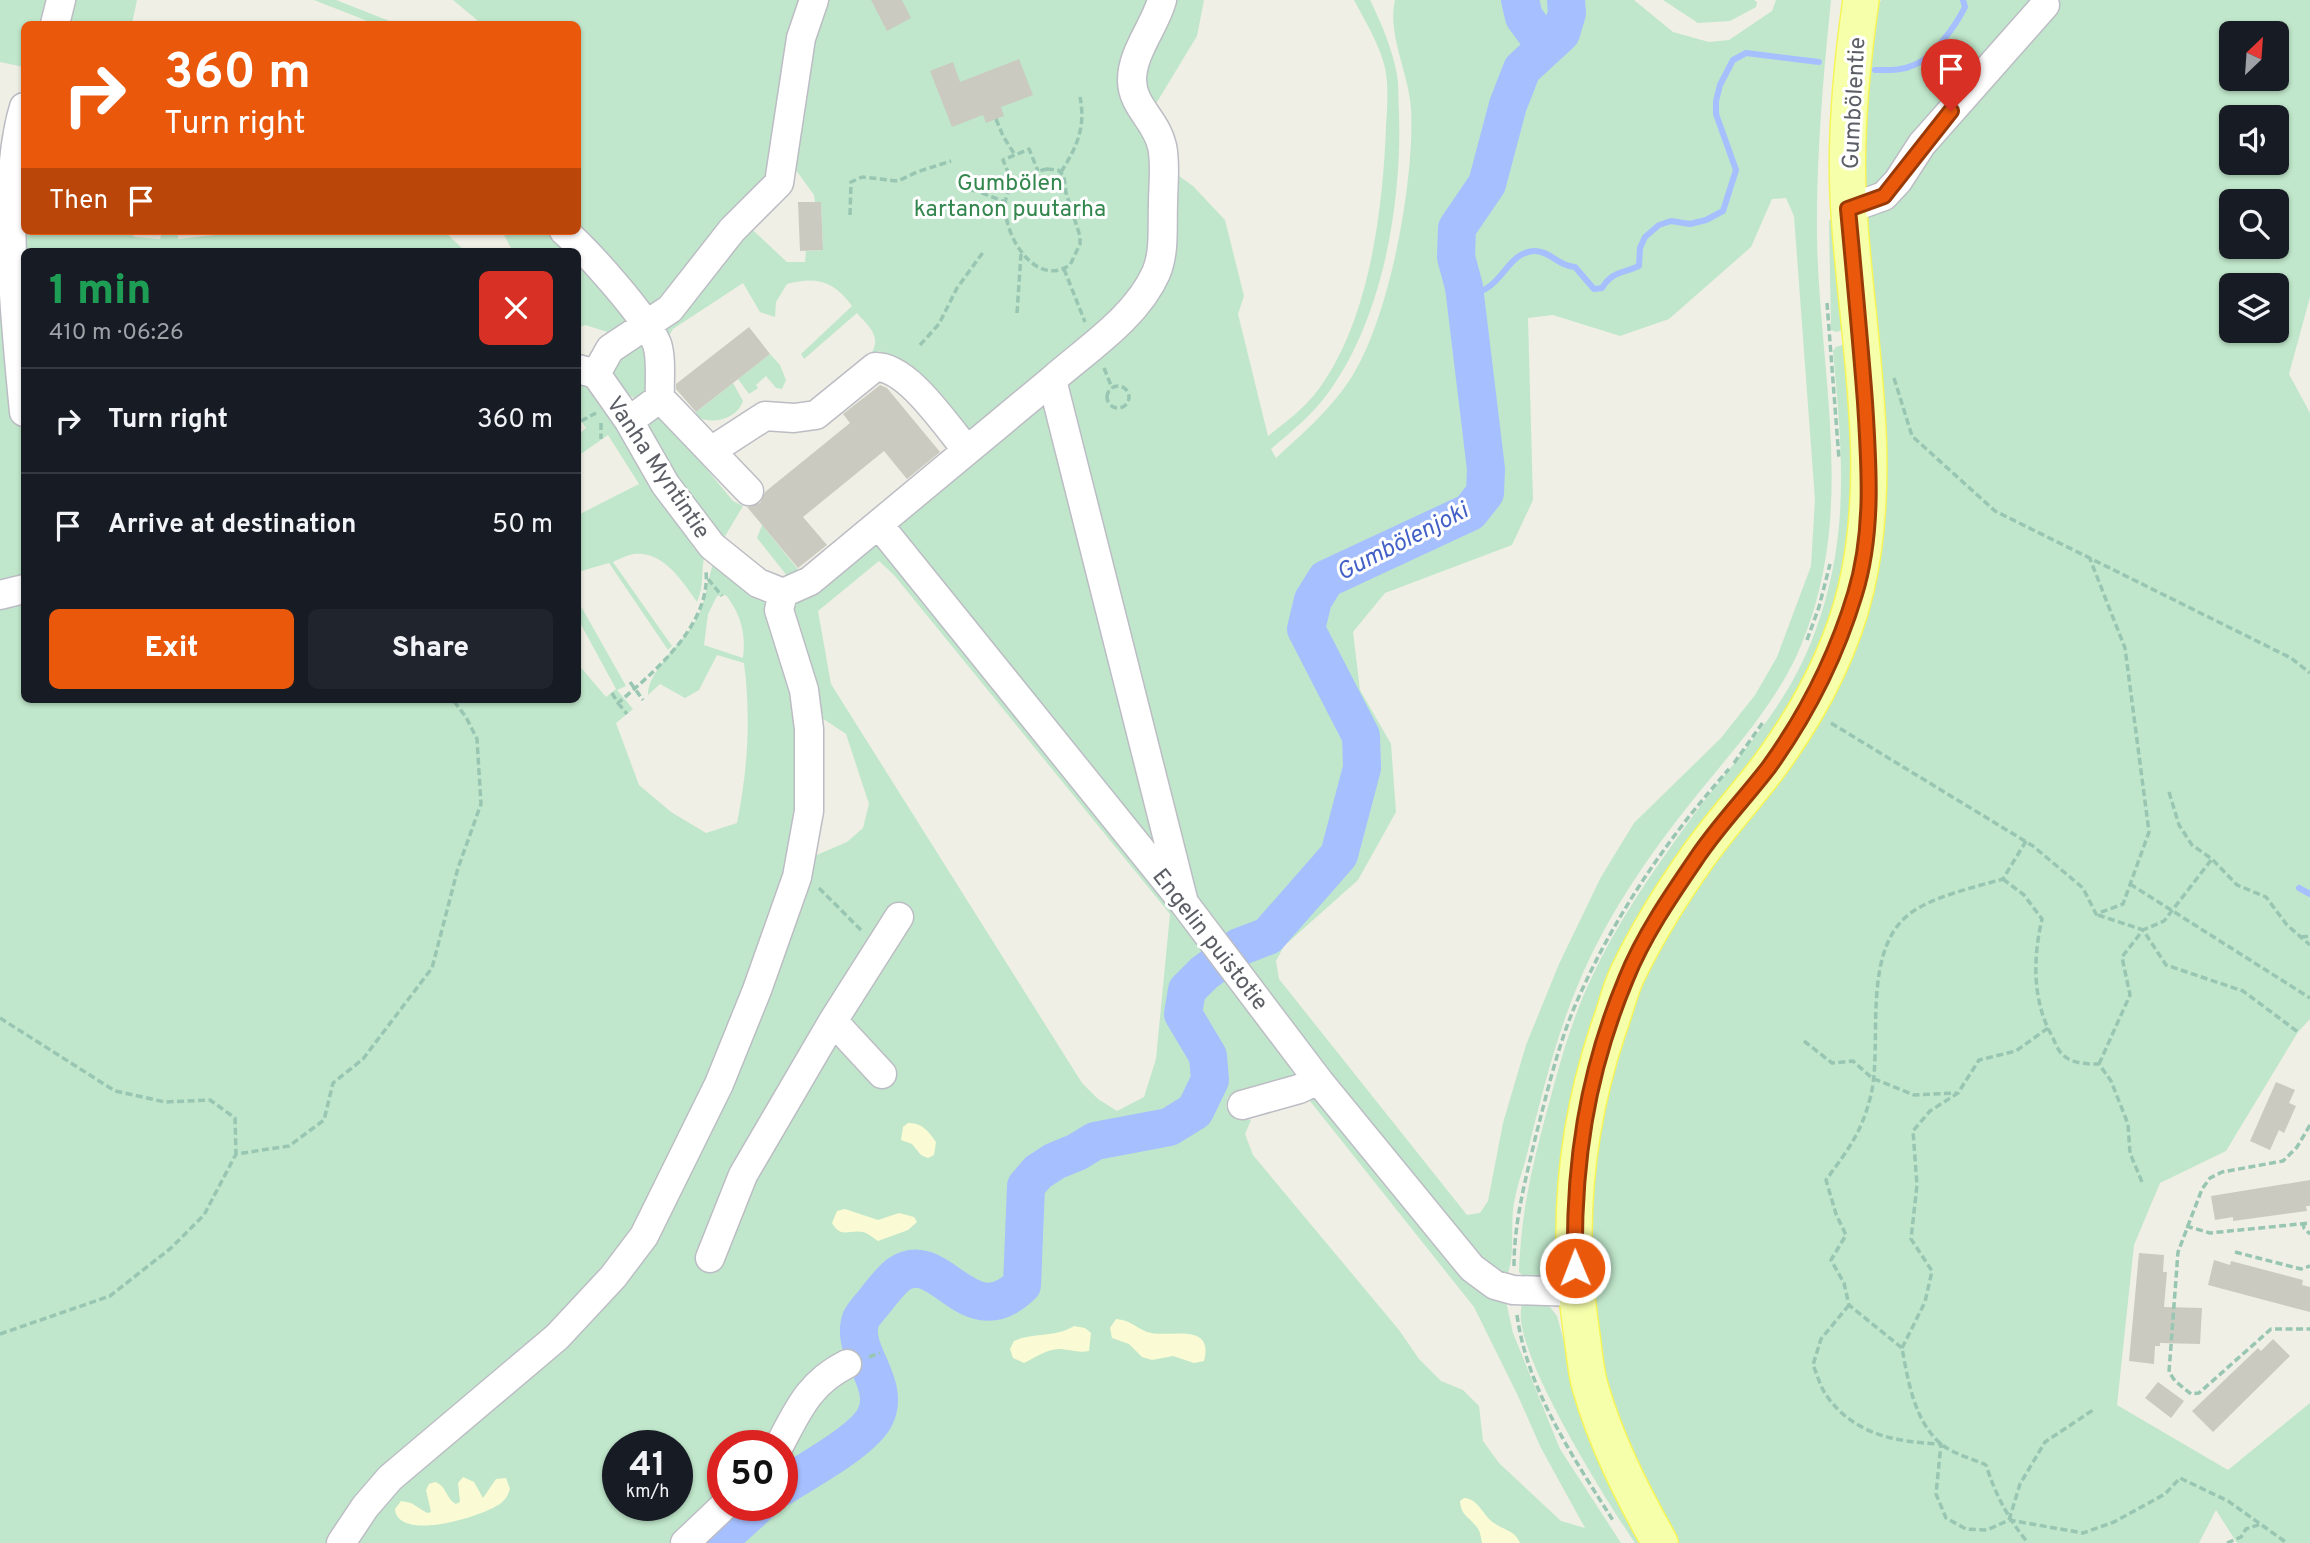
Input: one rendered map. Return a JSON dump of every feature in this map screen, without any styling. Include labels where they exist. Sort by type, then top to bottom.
[{"type":"main road","name":"Gumbölentie","points":[[1660,1543],[1623,1476],[1589,1384],[1576,1292],[1574,1221],[1580,1136],[1597,1064],[1626,978],[1655,923],[1699,854],[1769,767],[1808,709],[1830,662],[1855,593],[1867,534],[1869,466],[1848,209],[1850,121],[1861,0]]},
{"type":"street","points":[[56,21],[61,0]]},
{"type":"street","points":[[587,372],[610,349],[670,309],[732,230],[779,183],[801,38],[814,0]]},
{"type":"street","points":[[341,1543],[365,1507],[390,1478],[557,1337],[613,1277],[644,1236],[719,1084],[757,990],[797,877],[809,811],[809,729],[804,690],[779,610],[783,593],[810,581],[879,525],[1117,324],[1145,291],[1156,273],[1161,254],[1164,153],[1159,132],[1133,99],[1132,76],[1138,54],[1162,0]]},
{"type":"street","points":[[1848,209],[1884,196],[1898,181],[1922,144],[2045,5]]},
{"type":"street","points":[[14,116],[7,200],[21,375]]},
{"type":"street","points":[[569,235],[646,325],[658,346],[660,398],[749,491]]},
{"type":"street","points":[[711,451],[765,416],[794,418],[817,415],[875,367],[885,366],[908,381],[967,450]]},
{"type":"street","name":"Vanha Myntintie","points":[[587,372],[629,421],[665,484],[712,546],[758,583],[783,593]]},
{"type":"street","points":[[1052,380],[1184,903]]},
{"type":"street","points":[[629,421],[660,398]]},
{"type":"street","name":"Engelin puistotie","points":[[879,525],[1184,903],[1318,1080],[1472,1268],[1495,1285],[1513,1290],[1576,1292]]},
{"type":"street","points":[[0,595],[21,590]]},
{"type":"street","points":[[710,1258],[743,1175],[833,1021],[899,917]]},
{"type":"street","points":[[833,1021],[882,1074]]},
{"type":"street","points":[[1242,1105],[1299,1089],[1318,1080]]},
{"type":"street","points":[[788,1430],[810,1392],[827,1374],[847,1364]]},
{"type":"street","points":[[685,1543],[708,1521]]},
{"type":"path","points":[[1021,254],[1038,267],[1053,271],[1070,265],[1076,253],[1080,236],[1061,172],[1081,137],[1083,120],[1080,97]]},
{"type":"path","points":[[996,119],[1015,155]]},
{"type":"path","points":[[1013,185],[1003,160],[1029,149],[1038,171]]},
{"type":"path","points":[[850,215],[851,182],[862,177],[877,181],[898,181],[951,161]]},
{"type":"path","points":[[1017,313],[1021,254],[1005,202],[1013,185],[1038,171],[1054,169],[1061,172]]},
{"type":"path","points":[[961,189],[977,191],[1005,202]]},
{"type":"path","points":[[920,345],[939,324],[957,288],[984,251]]},
{"type":"path","points":[[1827,300],[1840,468]]},
{"type":"path","points":[[1893,374],[1912,436],[1995,511],[2291,658],[2310,673]]},
{"type":"path","points":[[1119,386],[1128,392],[1124,405],[1118,408],[1109,403],[1107,396],[1112,387],[1119,386]]},
{"type":"path","points":[[618,703],[676,644],[700,610],[707,579],[705,559],[712,546]]},
{"type":"path","points":[[1807,641],[1832,555]]},
{"type":"path","points":[[2090,559],[2125,648],[2149,832],[2123,904],[2095,914]]},
{"type":"path","points":[[707,579],[722,596]]},
{"type":"path","points":[[630,682],[643,700]]},
{"type":"path","points":[[612,693],[627,714]]},
{"type":"path","points":[[236,1154],[289,1146],[324,1119],[333,1083],[363,1059],[432,968],[458,868],[481,804],[477,739],[455,703]]},
{"type":"path","points":[[1808,709],[2026,841],[2083,888],[2095,914],[2143,930],[2166,965],[2243,990],[2298,1032]]},
{"type":"path","points":[[1615,1523],[1575,1460],[1549,1409],[1518,1326],[1513,1290],[1520,1199],[1549,1083],[1573,1009],[1613,927],[1646,873],[1767,716]]},
{"type":"path","points":[[2169,792],[2179,825],[2193,845],[2212,859],[2237,885],[2266,897],[2287,925],[2310,945]]},
{"type":"path","points":[[1902,1348],[1849,1305],[1844,1283],[1831,1260],[1846,1235],[1826,1180],[1860,1133],[1872,1092],[1875,1004],[1888,941],[1911,913],[1956,893],[2003,879],[2026,841]]},
{"type":"path","points":[[2099,1064],[2130,995],[2122,957],[2143,930],[2164,921],[2212,859]]},
{"type":"path","points":[[797,877],[816,886],[880,948]]},
{"type":"path","points":[[2003,879],[2024,895],[2042,919],[2035,949],[2039,1006],[2048,1028],[2062,1054],[2080,1063],[2099,1064]]},
{"type":"path","points":[[2130,884],[2310,998]]},
{"type":"path","points":[[2301,937],[2310,936]]},
{"type":"path","points":[[0,1018],[116,1091],[165,1102],[210,1100],[235,1118],[236,1154],[204,1215],[171,1248],[110,1296],[0,1334]]},
{"type":"path","points":[[2048,1028],[2016,1051],[1979,1060],[1958,1093],[1930,1111],[1913,1131],[1917,1185],[1911,1239],[1932,1272],[1925,1302],[1902,1348],[1912,1396],[1927,1425],[1941,1444],[1937,1494],[1946,1518],[1966,1529],[1986,1530],[2009,1520],[2083,1533],[2114,1522],[2165,1494],[2180,1478],[2228,1501],[2287,1543]]},
{"type":"path","points":[[1804,1041],[1832,1063],[1853,1061],[1872,1077],[1914,1095],[1958,1093]]},
{"type":"path","points":[[2099,1064],[2111,1081],[2129,1124],[2130,1153],[2142,1182]]},
{"type":"path","points":[[2310,1125],[2297,1147],[2283,1161],[2222,1172],[2210,1178],[2186,1226],[2178,1252],[2168,1367],[2175,1381],[2191,1394],[2199,1393],[2271,1329],[2310,1329]]},
{"type":"path","points":[[2303,1222],[2304,1228],[2310,1234]]},
{"type":"path","points":[[2186,1226],[2210,1233],[2310,1223]]},
{"type":"path","points":[[2235,1252],[2301,1269],[2310,1266]]},
{"type":"path","points":[[1849,1305],[1821,1339],[1813,1365],[1826,1395],[1848,1417],[1872,1434],[1909,1443],[1941,1444],[1986,1465],[1997,1497],[2009,1520],[2028,1543]]},
{"type":"path","points":[[2009,1520],[2020,1484],[2045,1442],[2093,1410]]},
{"type":"path","points":[[2227,1543],[2241,1537],[2246,1529],[2262,1524]]},
{"type":"green space","points":[[0,0],[53,0],[48,21],[21,21],[21,66],[0,62]]},
{"type":"green space","points":[[66,0],[137,0],[133,21],[62,21]]},
{"type":"green space","points":[[314,0],[336,0],[389,21],[367,21]]},
{"type":"green space","name":"Gumbölen kartanon puutarha","points":[[453,0],[1204,0],[1197,36],[1154,107],[1172,171],[1193,186],[1225,220],[1244,296],[1238,314],[1268,436],[1306,404],[1325,380],[1353,323],[1371,258],[1382,191],[1387,98],[1383,59],[1354,0],[1370,0],[1390,47],[1398,84],[1397,184],[1385,259],[1363,330],[1347,363],[1315,409],[1271,449],[1276,458],[1324,412],[1349,381],[1376,324],[1397,250],[1409,174],[1411,109],[1394,27],[1395,0],[1634,0],[1673,32],[1709,42],[1729,40],[1772,11],[1776,0],[1831,0],[1821,119],[1817,239],[1831,450],[1831,502],[1826,554],[1815,605],[1796,657],[1777,692],[1650,856],[1589,959],[1556,1047],[1517,1190],[1513,1211],[1511,1261],[1506,1277],[1485,1269],[895,523],[972,435],[880,351],[871,354],[875,337],[857,313],[804,359],[801,354],[852,306],[838,291],[824,283],[807,281],[787,284],[776,302],[775,317],[760,312],[743,283],[673,329],[668,337],[658,329],[744,222],[787,262],[805,262],[806,251],[823,250],[821,202],[815,202],[814,195],[788,159],[647,316],[581,235],[581,21],[476,21]],"holes":[[[1786,198],[1794,216],[1815,500],[1811,566],[1777,657],[1755,695],[1721,738],[1634,823],[1601,877],[1559,964],[1526,1045],[1503,1123],[1488,1201],[1480,1213],[1467,1215],[1279,979],[1276,961],[1284,946],[1358,880],[1396,812],[1391,744],[1360,690],[1353,632],[1385,593],[1512,545],[1533,500],[1528,318],[1553,315],[1620,336],[1669,319],[1751,247],[1772,199]]]},
{"type":"green space","points":[[1663,0],[1757,2],[1756,7],[1730,21],[1698,23]]},
{"type":"green space","points":[[1881,0],[2310,0],[2310,297],[2289,374],[2310,413],[2310,1019],[2298,1032],[2226,1151],[2160,1183],[2134,1245],[2117,1405],[2228,1470],[2310,1403],[2310,1543],[2237,1543],[2216,1510],[2199,1543],[1678,1543],[1636,1469],[1602,1380],[1588,1291],[1593,1139],[1638,983],[1708,863],[1853,641],[1862,182],[1871,22]]},
{"type":"green space","points":[[0,193],[12,405],[21,428],[21,583],[0,588]]},
{"type":"green space","points":[[1835,217],[1847,329],[1836,332],[1831,330],[1829,221]]},
{"type":"green space","points":[[24,235],[132,235],[160,239],[161,235],[178,235],[178,239],[215,235],[448,235],[462,248],[24,248]]},
{"type":"green space","points":[[504,235],[561,235],[576,248],[511,248]]},
{"type":"green space","points":[[581,254],[628,308],[629,317],[627,324],[614,334],[585,325],[581,327]]},
{"type":"green space","points":[[636,333],[655,348],[645,397],[639,400],[622,392],[611,380],[613,355]]},
{"type":"green space","points":[[1845,344],[1849,346],[1855,521],[1834,619],[1795,705],[1650,908],[1556,1269],[1548,1276],[1524,1277],[1519,1272],[1522,1232],[1534,1160],[1564,1050],[1590,981],[1623,918],[1649,878],[1790,686],[1815,632],[1834,561],[1839,527],[1841,458],[1833,351]]},
{"type":"green space","points":[[770,354],[780,365],[786,380],[782,389],[776,388],[766,376],[756,385],[758,388],[749,394],[738,379]]},
{"type":"green space","points":[[581,376],[587,378],[706,549],[697,602],[671,569],[654,557],[634,554],[613,562],[672,646],[668,650],[609,563],[581,571],[581,513],[639,484],[608,435],[581,454],[581,432],[586,428],[581,420]]},
{"type":"green space","points":[[733,383],[743,401],[736,412],[717,420],[696,417],[695,413]]},
{"type":"green space","points":[[655,417],[670,425],[733,501],[743,506],[721,543],[643,429]]},
{"type":"green space","points":[[762,525],[801,573],[788,577],[757,538]]},
{"type":"green space","points":[[864,546],[879,547],[1307,1076],[1286,1087],[1238,1092],[1228,1097],[1226,1106],[1229,1114],[1251,1120],[1245,1134],[1253,1155],[1399,1330],[1419,1359],[1441,1381],[1463,1390],[1479,1406],[1483,1441],[1499,1463],[1561,1521],[1585,1528],[1541,1448],[1474,1307],[1306,1096],[1312,1090],[1505,1297],[1513,1333],[1560,1449],[1621,1543],[0,1543],[0,600],[21,596],[21,703],[581,703],[581,668],[606,697],[616,689],[581,625],[581,606],[626,686],[617,690],[633,709],[616,723],[639,785],[671,812],[706,833],[737,823],[747,743],[744,663],[717,655],[699,690],[685,698],[660,684],[648,695],[649,686],[658,668],[697,618],[715,558],[773,606],[792,670],[812,857],[847,842],[863,828],[869,804],[846,734],[822,718],[792,606],[801,593]],"holes":[[[879,561],[894,575],[1170,914],[1156,1059],[1144,1097],[1117,1111],[1098,1099],[1082,1083],[831,684],[818,611]],[[726,595],[743,632],[743,658],[704,645],[708,614],[717,596]]]},
{"type":"green space","points":[[1525,1300],[1538,1300],[1550,1307],[1557,1316],[1570,1364],[1649,1543],[1635,1543],[1561,1421],[1527,1346],[1521,1318]]},
{"type":"sand","points":[[908,1123],[925,1128],[931,1135],[936,1142],[934,1155],[928,1158],[921,1155],[912,1144],[901,1140],[903,1127]]},
{"type":"sand","points":[[845,1209],[878,1220],[899,1213],[914,1217],[917,1222],[908,1230],[878,1241],[865,1233],[842,1232],[835,1228],[832,1223],[837,1211]]},
{"type":"sand","points":[[1116,1319],[1155,1334],[1196,1336],[1202,1340],[1205,1348],[1204,1361],[1194,1363],[1173,1356],[1152,1360],[1142,1357],[1129,1344],[1112,1338],[1110,1328]]},
{"type":"sand","points":[[1074,1326],[1085,1328],[1091,1333],[1089,1351],[1056,1349],[1024,1363],[1013,1358],[1010,1349],[1014,1341],[1067,1330]]},
{"type":"sand","points":[[463,1477],[474,1482],[483,1498],[496,1479],[506,1478],[510,1489],[501,1503],[461,1520],[426,1525],[411,1524],[400,1519],[395,1509],[401,1501],[411,1503],[427,1513],[431,1512],[426,1490],[429,1484],[435,1482],[442,1486],[453,1502],[460,1502],[458,1483]]},
{"type":"sand","points":[[1464,1498],[1473,1501],[1490,1520],[1512,1533],[1520,1543],[1482,1543],[1477,1528],[1462,1509],[1460,1501]]},
{"type":"building","points":[[871,0],[902,0],[911,18],[887,31]]},
{"type":"building","points":[[1019,59],[1033,95],[1001,107],[1004,116],[986,123],[983,115],[952,127],[930,71],[953,62],[960,82]]},
{"type":"building","points":[[798,202],[821,202],[823,250],[800,251]]},
{"type":"building","points":[[749,327],[770,354],[696,412],[676,389],[676,384]]},
{"type":"building","points":[[880,385],[887,388],[940,452],[907,479],[884,451],[803,517],[827,545],[798,568],[747,507],[760,503],[765,492],[850,423],[843,414]]},
{"type":"building","points":[[2276,1082],[2295,1090],[2289,1103],[2296,1106],[2284,1133],[2279,1130],[2270,1150],[2250,1141]]},
{"type":"building","points":[[2310,1180],[2310,1206],[2306,1206],[2307,1211],[2233,1221],[2233,1217],[2215,1220],[2211,1196]]},
{"type":"building","points":[[2139,1253],[2164,1255],[2163,1272],[2167,1272],[2164,1307],[2202,1308],[2200,1344],[2160,1343],[2160,1346],[2155,1346],[2154,1364],[2129,1361]]},
{"type":"building","points":[[2214,1260],[2230,1265],[2231,1261],[2303,1280],[2302,1285],[2310,1287],[2310,1312],[2208,1285]]},
{"type":"building","points":[[2273,1339],[2290,1356],[2213,1432],[2192,1411],[2258,1348],[2261,1351]]},
{"type":"building","points":[[2158,1382],[2184,1401],[2171,1418],[2145,1398]]},
{"type":"waterway","points":[[1520,0],[1524,17],[1546,47]]},
{"type":"waterway","name":"Gumbölenjoki","points":[[798,1477],[859,1436],[875,1417],[879,1404],[878,1392],[861,1343],[861,1319],[899,1274],[914,1269],[928,1271],[970,1297],[986,1302],[1003,1299],[1022,1285],[1026,1186],[1038,1172],[1095,1141],[1169,1127],[1195,1111],[1210,1080],[1208,1056],[1183,1014],[1187,990],[1204,973],[1239,947],[1268,936],[1339,855],[1362,768],[1361,736],[1306,629],[1313,600],[1326,579],[1470,512],[1485,493],[1486,469],[1464,287],[1456,257],[1457,228],[1487,184],[1508,105],[1522,69],[1561,33],[1567,13],[1566,0]]},
{"type":"waterway","points":[[1875,70],[1904,68],[1929,56],[1956,23],[1965,7],[1963,0]]},
{"type":"waterway","points":[[1466,297],[1493,284],[1520,255],[1535,251],[1575,267],[1594,289],[1602,288],[1614,275],[1639,266],[1640,248],[1645,237],[1659,225],[1671,221],[1690,224],[1706,220],[1723,211],[1736,170],[1716,114],[1716,101],[1720,85],[1733,60],[1746,53],[1819,62]]},
{"type":"waterway","points":[[2299,888],[2310,894]]},
{"type":"waterway","name":"Gumbölenjoki","points":[[716,1543],[740,1521]]},
{"type":"route","points":[[1575,1268],[1574,1221],[1580,1136],[1597,1064],[1626,978],[1655,923],[1699,854],[1769,767],[1808,709],[1830,662],[1855,593],[1867,534],[1869,466],[1848,209],[1884,196],[1898,181],[1922,144],[1951,111]]}]
